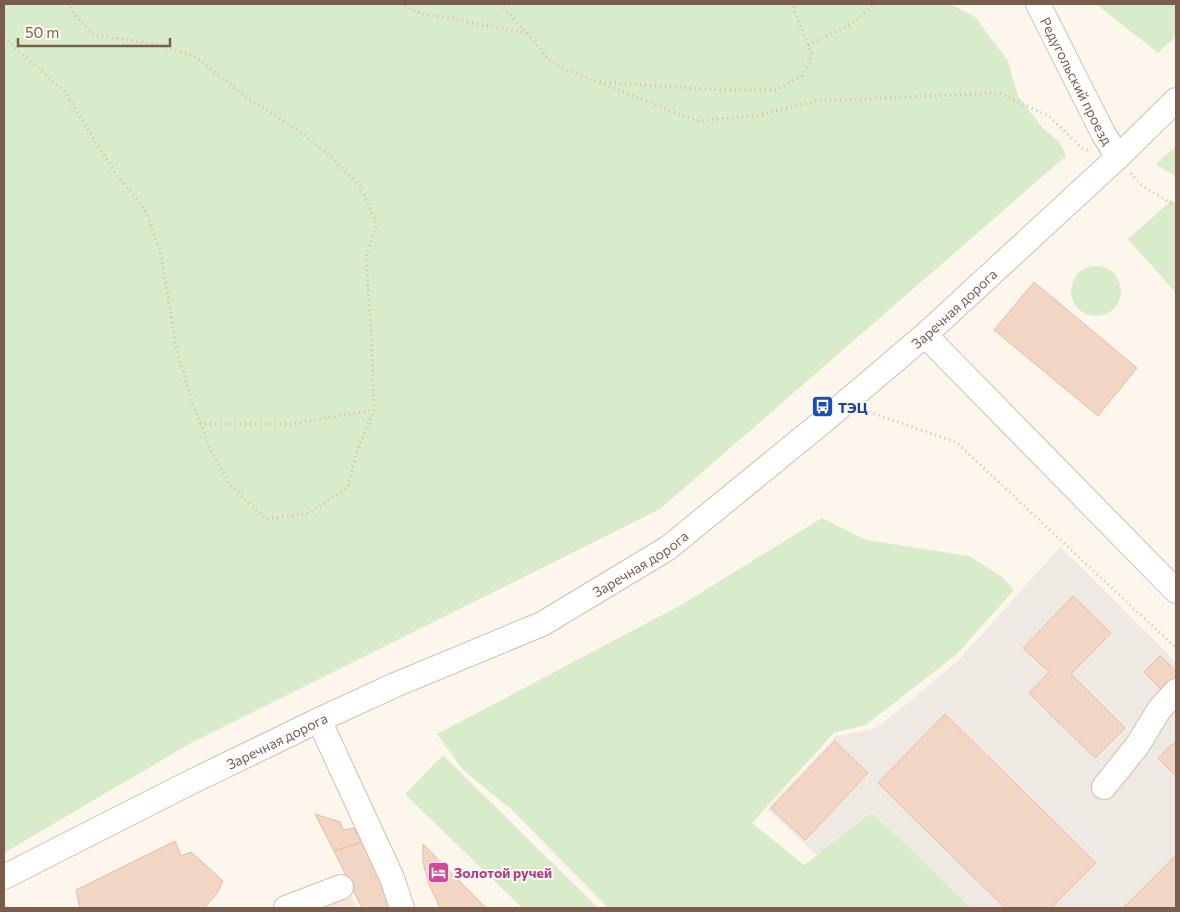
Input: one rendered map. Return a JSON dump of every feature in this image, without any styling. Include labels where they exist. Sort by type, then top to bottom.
[{"type":"street","name":"Редугольский проезд","points":[[1038,4],[1103,133],[1118,157]]},
{"type":"street","name":"Заречная дорога","points":[[4,877],[187,784],[319,720],[395,685],[542,624],[668,548],[826,419],[925,335],[1118,157],[1176,100]]},
{"type":"street","points":[[925,335],[1176,592]]},
{"type":"street","points":[[1104,787],[1136,746],[1159,710],[1176,692]]},
{"type":"street","points":[[319,720],[392,878],[402,908]]},
{"type":"street","points":[[286,908],[341,888]]},
{"type":"path","points":[[4,38],[65,92],[115,173],[145,210],[160,250],[177,351],[193,405],[211,450],[230,485],[266,518],[310,513],[348,487],[357,451],[374,410],[366,257],[377,224],[360,186],[331,157],[296,129],[246,96],[194,56],[154,44],[94,35],[73,13],[69,4]]},
{"type":"path","points":[[400,4],[420,13],[528,33]]},
{"type":"path","points":[[500,4],[528,33],[549,60],[562,68],[697,121],[755,116],[816,101],[999,93],[1049,116],[1084,149],[1118,157],[1136,180],[1147,189],[1170,203],[1176,200]]},
{"type":"path","points":[[596,82],[720,90],[776,90],[802,76],[812,55],[792,4]]},
{"type":"path","points":[[808,45],[852,24],[874,4]]},
{"type":"path","points":[[844,403],[956,442],[1176,648]]},
{"type":"path","points":[[200,424],[292,424],[374,410]]},
{"type":"shaded area","points":[[1060,547],[1176,662],[1176,908],[873,908],[767,809],[836,736],[874,729],[960,659]]},
{"type":"shaded area","points":[[351,896],[357,908],[320,908]]},
{"type":"green space","points":[[4,4],[950,4],[975,17],[1008,61],[1018,96],[1041,126],[1060,143],[1066,156],[660,509],[189,744],[4,853]]},
{"type":"green space","points":[[1096,4],[1176,4],[1176,36],[1158,53]]},
{"type":"green space","points":[[1176,146],[1176,177],[1156,164]]},
{"type":"green space","points":[[1172,200],[1176,205],[1176,293],[1128,239]]},
{"type":"green space","points":[[1096,266],[1105,268],[1116,277],[1121,291],[1119,300],[1110,311],[1096,316],[1087,314],[1076,305],[1071,291],[1073,282],[1082,271]]},
{"type":"green space","points":[[822,518],[866,540],[969,556],[1001,576],[1014,590],[957,654],[866,725],[834,733],[752,823],[804,865],[872,813],[971,908],[608,908],[512,810],[463,770],[437,734],[681,605]]},
{"type":"green space","points":[[443,755],[598,908],[522,908],[405,794]]},
{"type":"building","points":[[1034,282],[1137,368],[1098,416],[994,330]]},
{"type":"building","points":[[1073,596],[1111,633],[1071,674],[1125,728],[1095,758],[1029,693],[1049,672],[1023,648]]},
{"type":"building","points":[[1160,656],[1176,671],[1176,675],[1162,690],[1144,672]]},
{"type":"building","points":[[945,714],[1096,863],[1051,908],[1005,908],[878,783]]},
{"type":"building","points":[[835,741],[868,773],[805,840],[771,808]]},
{"type":"building","points":[[1176,741],[1176,776],[1158,758]]},
{"type":"building","points":[[315,814],[340,822],[343,830],[354,828],[362,842],[334,851]]},
{"type":"building","points":[[175,841],[181,856],[191,852],[223,881],[216,895],[204,908],[80,908],[76,890]]},
{"type":"building","points":[[362,842],[383,882],[393,908],[362,908],[334,851]]},
{"type":"building","name":"Золотой ручей","points":[[423,844],[486,908],[440,908],[428,882],[423,862]]},
{"type":"building","points":[[1176,855],[1176,908],[1123,908]]},
{"type":"place","name":"ТЭЦ","points":[[822,407]]},
{"type":"place","name":"Золотой ручей","points":[[438,872]]}]
